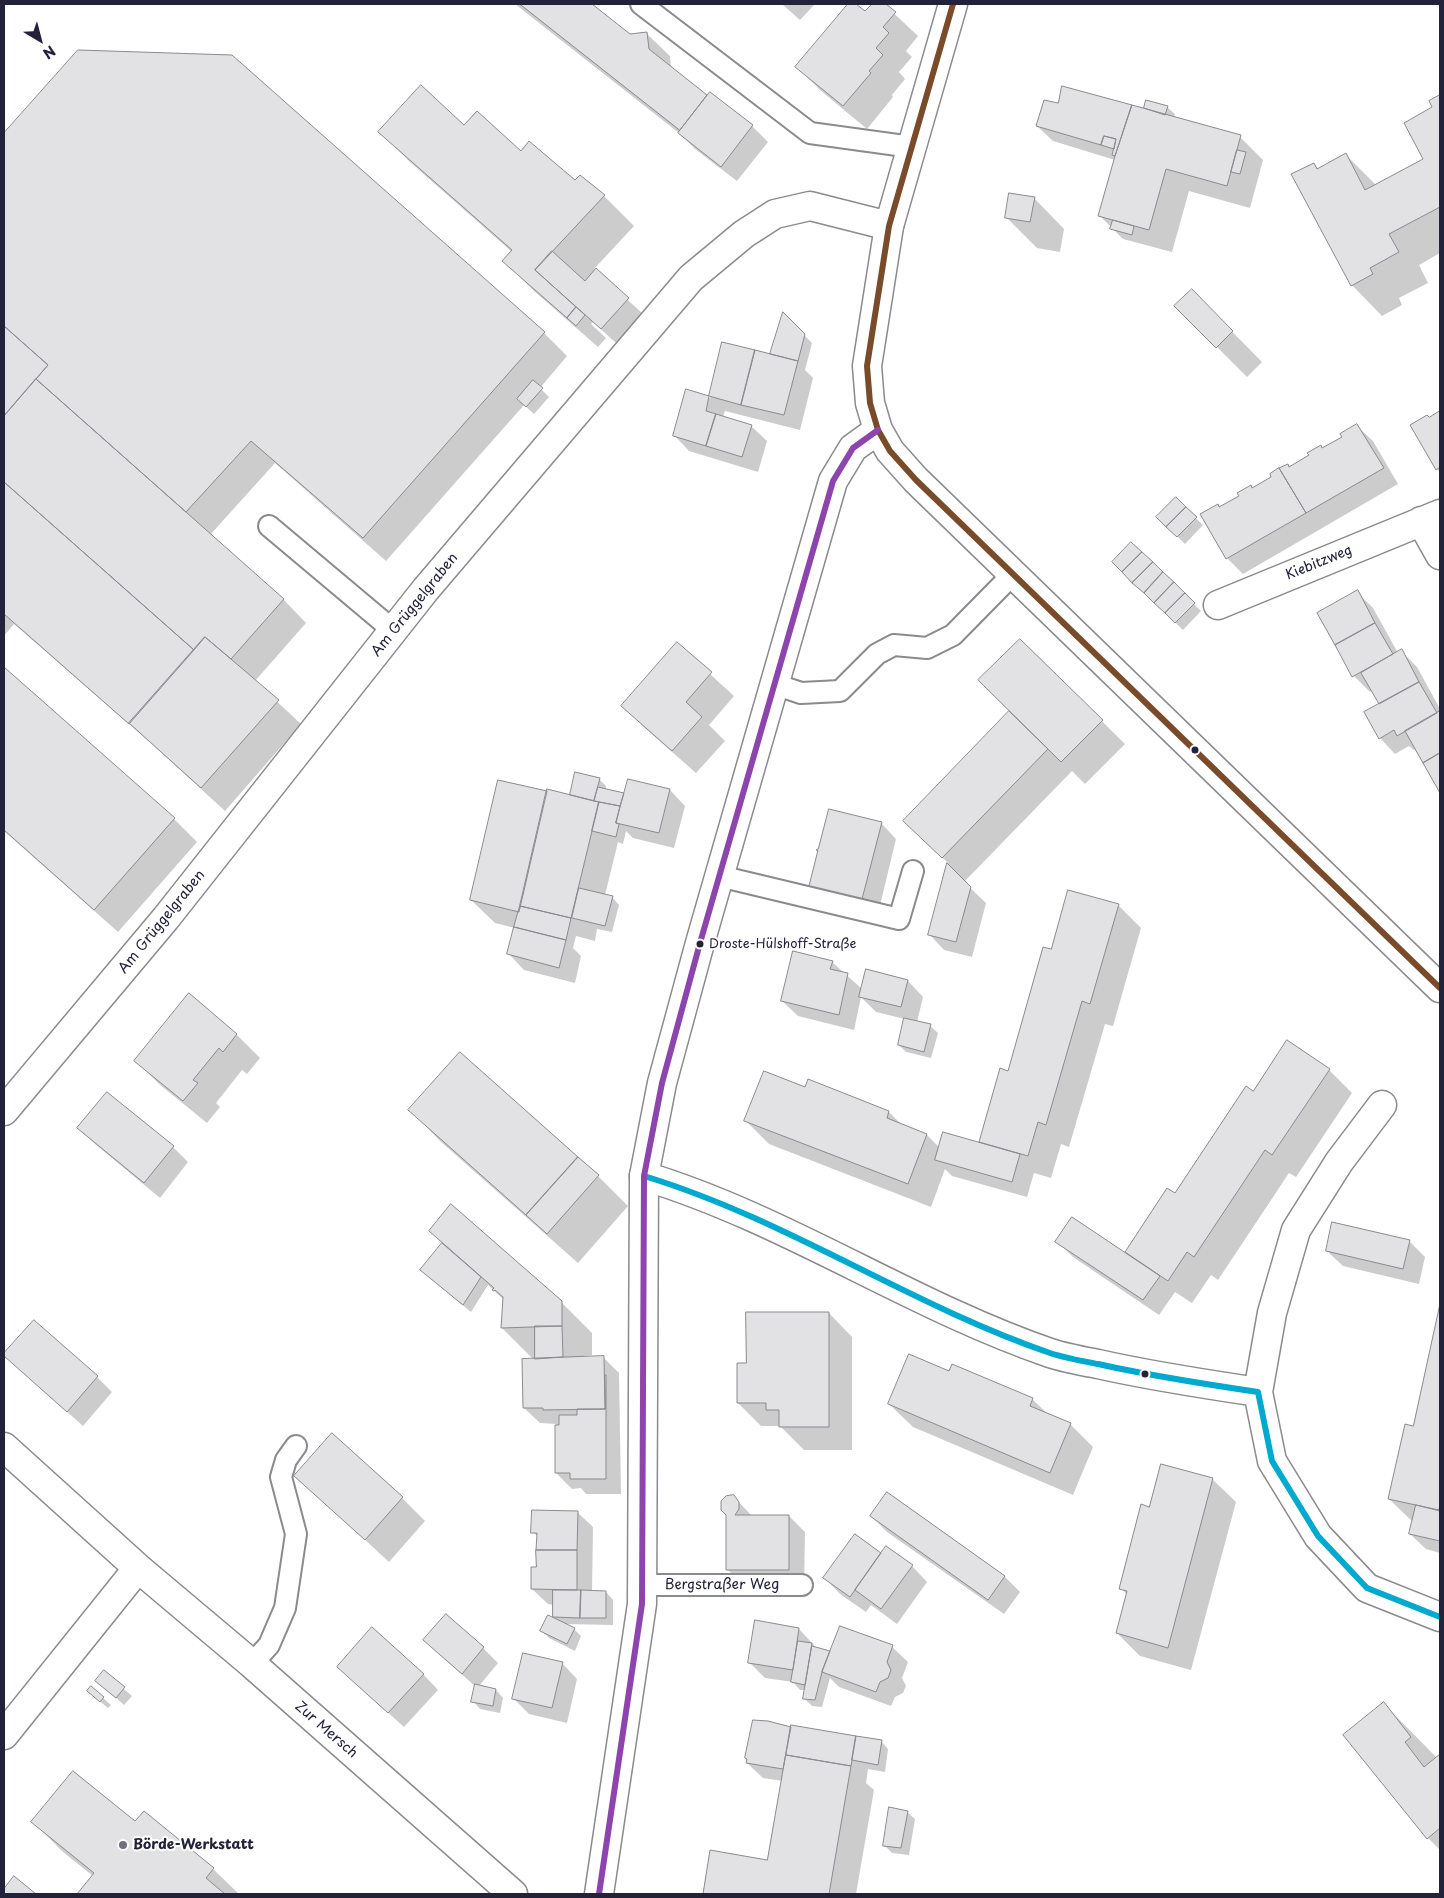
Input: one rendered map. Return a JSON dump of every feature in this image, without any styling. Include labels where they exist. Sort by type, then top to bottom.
[{"type":"street","points":[[953,4],[889,226],[867,366],[870,403],[878,430],[890,451],[916,480],[1440,988]]},
{"type":"street","name":"Am Grüggelgraben","points":[[4,1111],[166,918],[426,589],[691,278],[744,234],[776,214],[810,206],[889,226]]},
{"type":"street","points":[[600,1894],[642,1604],[644,1176],[662,1083],[719,876],[833,481],[853,448],[878,430]]},
{"type":"street","name":"Kiebitzweg","points":[[1218,604],[1431,517],[1440,555]]},
{"type":"street","points":[[1382,1105],[1338,1162],[1296,1230],[1272,1313],[1258,1392],[1272,1461],[1318,1536],[1367,1588],[1440,1618]]},
{"type":"street","points":[[644,1176],[680,1187],[741,1212],[974,1324],[1052,1354],[1149,1376],[1258,1392]]},
{"type":"street","name":"Zur Mersch","points":[[4,1447],[138,1568],[252,1664],[513,1894]]},
{"type":"street","points":[[4,1735],[138,1568]]},
{"type":"lane","points":[[641,4],[810,133],[912,147]]},
{"type":"lane","points":[[269,526],[394,631]]},
{"type":"lane","points":[[774,684],[801,693],[840,691],[877,654],[894,645],[928,648],[953,635],[1013,574]]},
{"type":"lane","points":[[719,876],[899,919],[913,871]]},
{"type":"lane","points":[[252,1664],[268,1644],[285,1608],[296,1534],[281,1477],[286,1460],[296,1446]]},
{"type":"lane","name":"Bergstraßer Weg","points":[[642,1585],[802,1585]]},
{"type":"building","points":[[520,4],[592,4],[630,34],[647,32],[649,49],[707,95],[680,130]]},
{"type":"building","points":[[848,4],[856,4],[865,11],[872,4],[886,4],[896,12],[883,27],[889,33],[876,48],[883,55],[869,71],[871,73],[843,106],[795,67]]},
{"type":"building","points":[[78,50],[232,55],[545,332],[363,538],[251,441],[186,512],[36,379],[48,365],[4,326],[4,133]]},
{"type":"building","points":[[421,85],[464,125],[477,111],[521,151],[529,141],[575,180],[580,175],[605,195],[535,270],[576,307],[567,318],[502,261],[512,250],[378,132]]},
{"type":"building","points":[[1062,86],[1132,105],[1115,156],[1112,155],[1116,139],[1104,136],[1101,145],[1036,126],[1044,100],[1058,103]]},
{"type":"building","points":[[710,92],[753,125],[721,167],[678,133]]},
{"type":"building","points":[[1440,95],[1440,207],[1389,234],[1399,252],[1370,268],[1373,274],[1351,286],[1291,174],[1314,163],[1317,169],[1346,153],[1365,190],[1423,159],[1404,123],[1432,107],[1429,101]]},
{"type":"building","points":[[1146,100],[1168,106],[1165,115],[1144,108]]},
{"type":"building","points":[[1132,105],[1241,135],[1227,186],[1166,169],[1149,230],[1098,216]]},
{"type":"building","points":[[1104,136],[1116,139],[1114,149],[1101,145]]},
{"type":"building","points":[[1237,150],[1246,152],[1240,174],[1231,172]]},
{"type":"building","points":[[1009,193],[1035,197],[1030,222],[1005,218]]},
{"type":"building","points":[[1113,220],[1134,226],[1132,235],[1110,229]]},
{"type":"building","points":[[552,251],[585,281],[596,268],[629,298],[601,329],[535,270]]},
{"type":"building","points":[[1192,289],[1233,331],[1216,348],[1174,306]]},
{"type":"building","points":[[576,307],[585,315],[576,326],[567,318]]},
{"type":"building","points":[[783,312],[805,334],[798,361],[770,354]]},
{"type":"building","points":[[4,326],[48,365],[4,416]]},
{"type":"building","points":[[722,342],[755,350],[741,405],[709,396]]},
{"type":"building","points":[[755,350],[798,361],[784,415],[741,405]]},
{"type":"building","points":[[36,379],[284,599],[231,659],[205,637],[194,650],[4,482],[4,416]]},
{"type":"building","points":[[533,380],[543,388],[526,407],[517,399]]},
{"type":"building","points":[[686,389],[709,396],[706,411],[716,414],[706,446],[673,436]]},
{"type":"building","points":[[1440,411],[1440,467],[1436,470],[1410,425],[1427,415],[1429,417]]},
{"type":"building","points":[[716,414],[752,425],[742,457],[706,446]]},
{"type":"building","points":[[1357,424],[1384,468],[1306,513],[1279,468],[1288,464],[1289,467],[1321,445],[1322,448],[1342,437],[1340,434]]},
{"type":"building","points":[[1279,468],[1306,513],[1226,559],[1200,514],[1218,504],[1219,507],[1239,496],[1237,493],[1251,485],[1252,488],[1271,477],[1270,474]]},
{"type":"building","points":[[4,482],[194,650],[129,724],[4,614]]},
{"type":"building","points":[[1176,497],[1186,507],[1166,527],[1156,517]]},
{"type":"building","points":[[1186,507],[1197,517],[1177,537],[1166,527]]},
{"type":"building","points":[[1131,542],[1142,552],[1122,572],[1112,562]]},
{"type":"building","points":[[1142,552],[1153,562],[1132,583],[1122,572]]},
{"type":"building","points":[[1153,562],[1163,572],[1144,593],[1132,583]]},
{"type":"building","points":[[1163,572],[1174,582],[1154,603],[1144,593]]},
{"type":"building","points":[[1174,582],[1185,593],[1165,613],[1154,603]]},
{"type":"building","points":[[1358,590],[1375,623],[1335,645],[1317,613]]},
{"type":"building","points":[[1185,593],[1195,603],[1175,623],[1165,613]]},
{"type":"building","points":[[1375,623],[1393,654],[1352,677],[1335,645]]},
{"type":"building","points":[[205,637],[279,700],[201,788],[129,723]]},
{"type":"building","points":[[1020,639],[1103,720],[1061,762],[978,680]]},
{"type":"building","points":[[677,642],[712,672],[686,702],[702,717],[672,751],[621,706]]},
{"type":"building","points":[[1402,649],[1419,682],[1379,704],[1361,673]]},
{"type":"building","points":[[4,667],[175,818],[94,910],[4,830]]},
{"type":"building","points":[[1419,682],[1437,713],[1397,736],[1394,730],[1379,739],[1364,712]]},
{"type":"building","points":[[1009,711],[1048,749],[942,858],[903,821]]},
{"type":"building","points":[[1440,711],[1440,753],[1423,763],[1405,731]]},
{"type":"building","points":[[1440,753],[1440,793],[1423,763]]},
{"type":"building","points":[[575,772],[600,778],[594,801],[570,795]]},
{"type":"building","points":[[628,779],[670,789],[659,833],[616,823]]},
{"type":"building","points":[[498,780],[547,791],[519,912],[470,900]]},
{"type":"building","points":[[598,787],[624,793],[620,806],[594,801]]},
{"type":"building","points":[[547,789],[599,802],[571,918],[520,906]]},
{"type":"building","points":[[599,802],[620,806],[616,823],[619,824],[616,837],[592,831]]},
{"type":"building","points":[[829,809],[882,822],[861,903],[808,890],[818,850],[816,850],[818,849]]},
{"type":"building","points":[[947,863],[971,887],[956,942],[928,935]]},
{"type":"building","points":[[579,888],[613,896],[605,926],[572,918]]},
{"type":"building","points":[[1068,890],[1119,904],[1090,1004],[1082,1001],[1046,1125],[1038,1122],[1028,1156],[979,1142],[1000,1068],[1008,1071],[1043,947],[1051,949]]},
{"type":"building","points":[[520,906],[571,918],[566,940],[514,927]]},
{"type":"building","points":[[514,927],[566,940],[559,968],[507,954]]},
{"type":"building","points":[[793,951],[833,961],[830,969],[848,973],[839,1015],[781,1001]]},
{"type":"building","points":[[866,969],[908,980],[901,1007],[859,997]]},
{"type":"building","points":[[189,993],[237,1034],[223,1052],[219,1048],[193,1080],[198,1083],[183,1101],[134,1061]]},
{"type":"building","points":[[904,1018],[931,1024],[924,1052],[898,1045]]},
{"type":"building","points":[[1287,1040],[1330,1069],[1272,1155],[1265,1150],[1194,1257],[1187,1252],[1168,1281],[1125,1252],[1167,1188],[1175,1193],[1246,1086],[1253,1091]]},
{"type":"building","points":[[460,1052],[578,1157],[526,1215],[408,1110]]},
{"type":"building","points":[[764,1071],[805,1087],[808,1079],[889,1111],[887,1118],[927,1134],[908,1184],[744,1121]]},
{"type":"building","points":[[107,1092],[174,1146],[144,1183],[77,1128]]},
{"type":"building","points":[[943,1132],[1020,1154],[1012,1182],[935,1160]]},
{"type":"building","points":[[578,1157],[599,1175],[547,1234],[526,1215]]},
{"type":"building","points":[[451,1204],[562,1301],[562,1326],[501,1328],[503,1297],[495,1290],[492,1290],[494,1288],[429,1231]]},
{"type":"building","points":[[1072,1217],[1160,1276],[1143,1300],[1055,1242]]},
{"type":"building","points":[[1332,1222],[1410,1240],[1403,1269],[1326,1251]]},
{"type":"building","points":[[442,1243],[481,1277],[463,1305],[420,1270]]},
{"type":"building","points":[[1440,1304],[1439,1510],[1388,1499],[1405,1424],[1413,1426]]},
{"type":"building","points":[[746,1312],[829,1312],[829,1427],[779,1427],[779,1410],[766,1410],[766,1403],[737,1403],[737,1363],[746,1363]]},
{"type":"building","points":[[34,1320],[98,1376],[67,1412],[4,1356],[4,1353]]},
{"type":"building","points":[[535,1326],[562,1326],[563,1357],[535,1359]]},
{"type":"building","points":[[909,1354],[949,1371],[952,1364],[1033,1398],[1030,1406],[1071,1423],[1050,1473],[888,1404]]},
{"type":"building","points":[[604,1356],[605,1409],[543,1410],[543,1408],[523,1408],[522,1359]]},
{"type":"building","points":[[605,1375],[606,1479],[570,1479],[570,1473],[555,1473],[555,1425],[559,1425],[559,1415],[577,1415],[577,1409],[605,1409]]},
{"type":"building","points":[[332,1433],[403,1497],[365,1540],[294,1476]]},
{"type":"building","points":[[1161,1464],[1213,1478],[1168,1648],[1116,1633],[1127,1591],[1119,1589],[1141,1504],[1149,1507]]},
{"type":"building","points":[[887,1492],[1005,1576],[988,1600],[870,1516]]},
{"type":"building","points":[[734,1495],[739,1502],[739,1509],[735,1515],[789,1515],[789,1570],[726,1570],[726,1515],[721,1510],[721,1501],[726,1496]]},
{"type":"building","points":[[1416,1505],[1440,1511],[1440,1541],[1409,1534]]},
{"type":"building","points":[[532,1510],[578,1511],[577,1550],[536,1550],[537,1533],[531,1533]]},
{"type":"building","points":[[855,1534],[881,1553],[850,1597],[823,1578]]},
{"type":"building","points":[[886,1546],[913,1565],[881,1609],[855,1590]]},
{"type":"building","points":[[536,1550],[577,1550],[577,1590],[531,1589],[531,1567],[536,1567]]},
{"type":"building","points":[[553,1590],[581,1590],[580,1618],[553,1617]]},
{"type":"building","points":[[581,1590],[606,1591],[606,1618],[580,1618]]},
{"type":"building","points":[[446,1614],[484,1647],[462,1674],[423,1640]]},
{"type":"building","points":[[548,1615],[575,1628],[567,1644],[540,1631]]},
{"type":"building","points":[[755,1620],[799,1628],[793,1670],[748,1663]]},
{"type":"building","points":[[840,1626],[893,1645],[887,1662],[891,1670],[888,1678],[880,1682],[876,1692],[822,1672]]},
{"type":"building","points":[[372,1627],[424,1674],[388,1713],[337,1667]]},
{"type":"building","points":[[798,1641],[812,1643],[805,1685],[791,1682]]},
{"type":"building","points":[[812,1646],[830,1651],[822,1672],[815,1700],[803,1699]]},
{"type":"building","points":[[523,1653],[563,1662],[552,1708],[512,1699]]},
{"type":"building","points":[[104,1670],[125,1687],[116,1698],[95,1681]]},
{"type":"building","points":[[475,1684],[496,1689],[493,1706],[471,1702]]},
{"type":"building","points":[[91,1686],[104,1697],[100,1702],[87,1691]]},
{"type":"building","points":[[1384,1702],[1411,1737],[1405,1742],[1424,1767],[1440,1754],[1440,1828],[1427,1839],[1343,1735]]},
{"type":"building","points":[[753,1720],[768,1721],[791,1727],[783,1769],[746,1763],[747,1759],[745,1758]]},
{"type":"building","points":[[791,1725],[856,1736],[851,1766],[786,1755]]},
{"type":"building","points":[[856,1736],[882,1740],[878,1765],[852,1760]]},
{"type":"building","points":[[786,1755],[851,1766],[829,1894],[703,1894],[710,1850],[767,1860]]},
{"type":"building","name":"Börde-Werkstatt","points":[[73,1771],[135,1821],[144,1811],[214,1868],[206,1878],[225,1894],[77,1894],[94,1873],[31,1822]]},
{"type":"building","points":[[889,1807],[908,1811],[901,1848],[883,1846]]},
{"type":"building","points":[[14,1876],[36,1894],[4,1894],[4,1889]]},
{"type":"transit line","points":[[953,4],[889,226],[867,366],[870,403],[878,430],[890,451],[916,480],[1440,988]]},
{"type":"transit line","points":[[599,1894],[642,1604],[644,1176],[662,1083],[700,943],[833,481],[853,448],[878,430]]},
{"type":"transit line","points":[[644,1176],[748,1215],[947,1311],[1050,1353],[1138,1372],[1258,1392],[1272,1461],[1318,1536],[1367,1588],[1440,1617]]},
{"type":"place","name":"Droste-Hülshoff-Straße","points":[[700,944]]},
{"type":"place","name":"Börde-Werkstatt","points":[[123,1845]]}]
